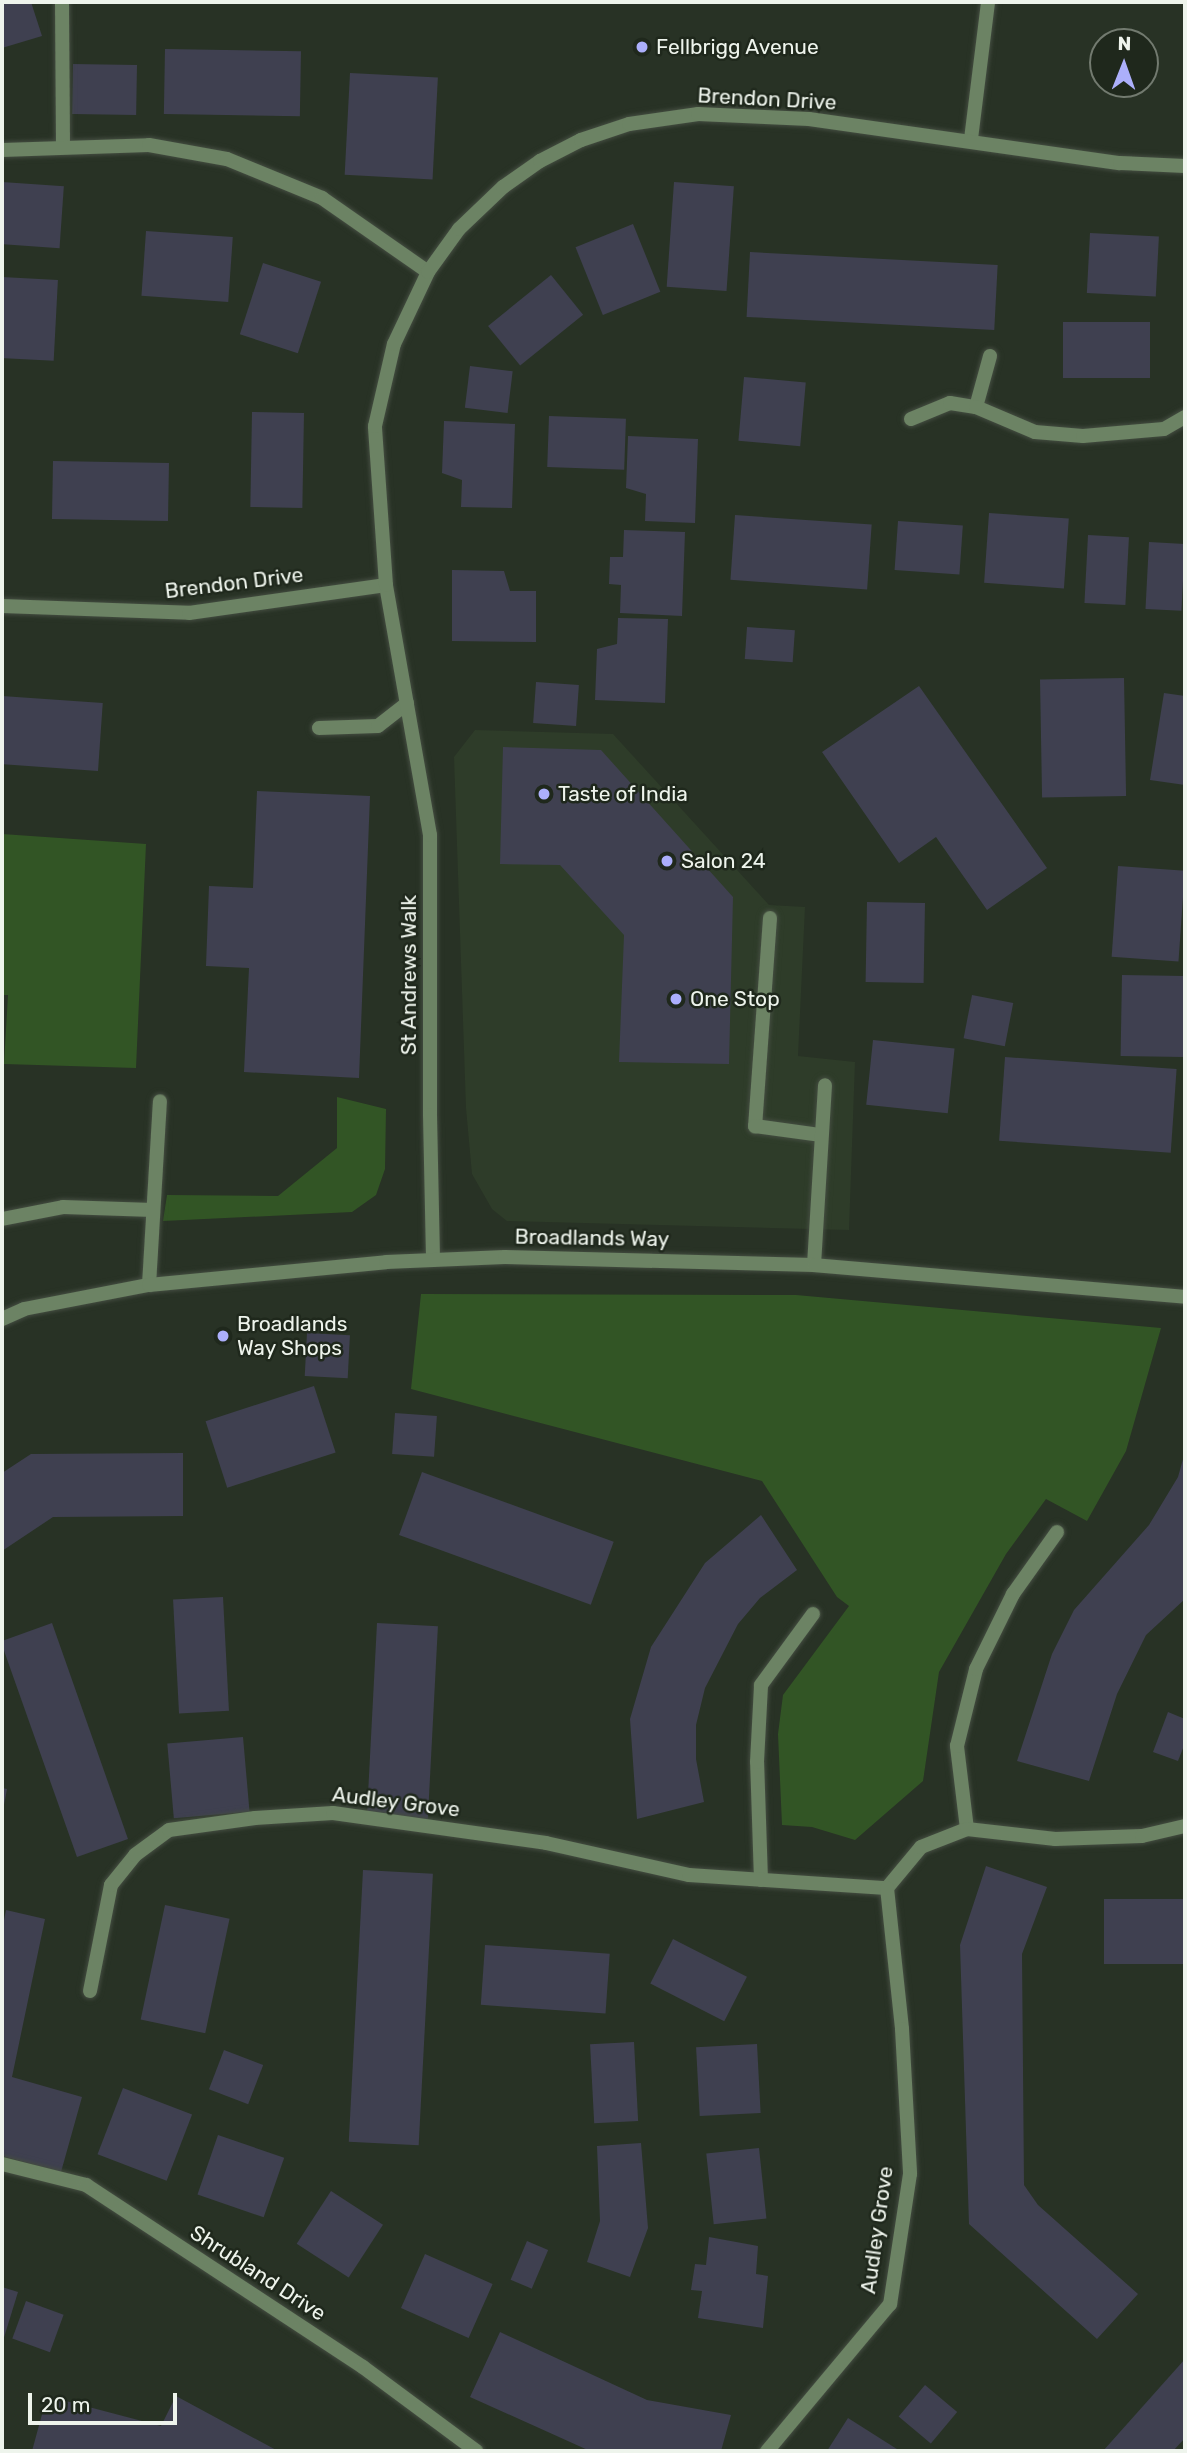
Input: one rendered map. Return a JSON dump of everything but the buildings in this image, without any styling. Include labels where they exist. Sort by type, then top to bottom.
[{"type":"street","points":[[62,2],[63,145]]},
{"type":"street","points":[[971,139],[988,2]]},
{"type":"street","name":"Brendon Drive","points":[[407,703],[386,585],[375,426],[394,344],[428,272],[460,229],[503,187],[570,145],[629,124],[698,114],[809,119],[971,139],[1120,163],[1185,166]]},
{"type":"street","points":[[2,149],[63,145],[149,145],[227,159],[322,198],[428,272]]},
{"type":"street","points":[[976,407],[990,356]]},
{"type":"street","points":[[911,419],[950,403],[976,407],[1035,432],[1083,436],[1164,429],[1185,417]]},
{"type":"street","name":"Brendon Drive","points":[[2,606],[189,613],[386,585]]},
{"type":"street","points":[[318,728],[378,726],[407,703]]},
{"type":"street","name":"St Andrews Walk","points":[[407,703],[430,835],[433,1260]]},
{"type":"street","points":[[771,918],[755,1126],[821,1135]]},
{"type":"street","points":[[814,1265],[825,1085]]},
{"type":"street","points":[[149,1285],[160,1101]]},
{"type":"street","points":[[2,1219],[63,1207],[153,1210]]},
{"type":"street","name":"Broadlands Way","points":[[2,1319],[24,1310],[149,1285],[433,1260],[505,1257],[814,1265],[1185,1297]]},
{"type":"street","points":[[967,1829],[957,1746],[976,1669],[1013,1594],[1057,1532]]},
{"type":"street","points":[[761,1880],[757,1762],[761,1685],[813,1614]]},
{"type":"street","name":"Audley Grove","points":[[90,1991],[111,1885],[135,1855],[169,1830],[333,1813],[546,1843],[689,1875],[887,1888],[902,2029],[910,2174],[890,2304],[767,2451]]},
{"type":"street","points":[[887,1888],[921,1847],[967,1829],[1055,1839],[1142,1836],[1185,1826]]},
{"type":"street","name":"Shrubland Drive","points":[[2,2164],[86,2185],[363,2367],[474,2451]]},
{"type":"shaded area","points":[[475,730],[613,734],[769,905],[805,907],[798,1056],[855,1062],[849,1230],[507,1221],[492,1209],[472,1174],[466,1108],[454,757]]},
{"type":"green space","points":[[2,834],[146,844],[136,1068],[4,1064],[8,995],[2,995]]},
{"type":"green space","points":[[337,1097],[386,1109],[385,1169],[376,1195],[352,1212],[163,1221],[167,1195],[278,1196],[337,1148]]},
{"type":"green space","points":[[421,1294],[796,1295],[1161,1328],[1126,1451],[1087,1521],[1046,1499],[1006,1554],[939,1672],[923,1781],[855,1840],[812,1827],[782,1825],[778,1734],[783,1695],[849,1606],[837,1597],[762,1481],[411,1389]]},
{"type":"place","name":"Fellbrigg Avenue","points":[[642,47]]},
{"type":"place","name":"Taste of India","points":[[544,794]]},
{"type":"place","name":"Salon 24","points":[[667,861]]},
{"type":"place","name":"One Stop","points":[[676,999]]},
{"type":"place","name":"Broadlands Way Shops","points":[[223,1336]]}]
